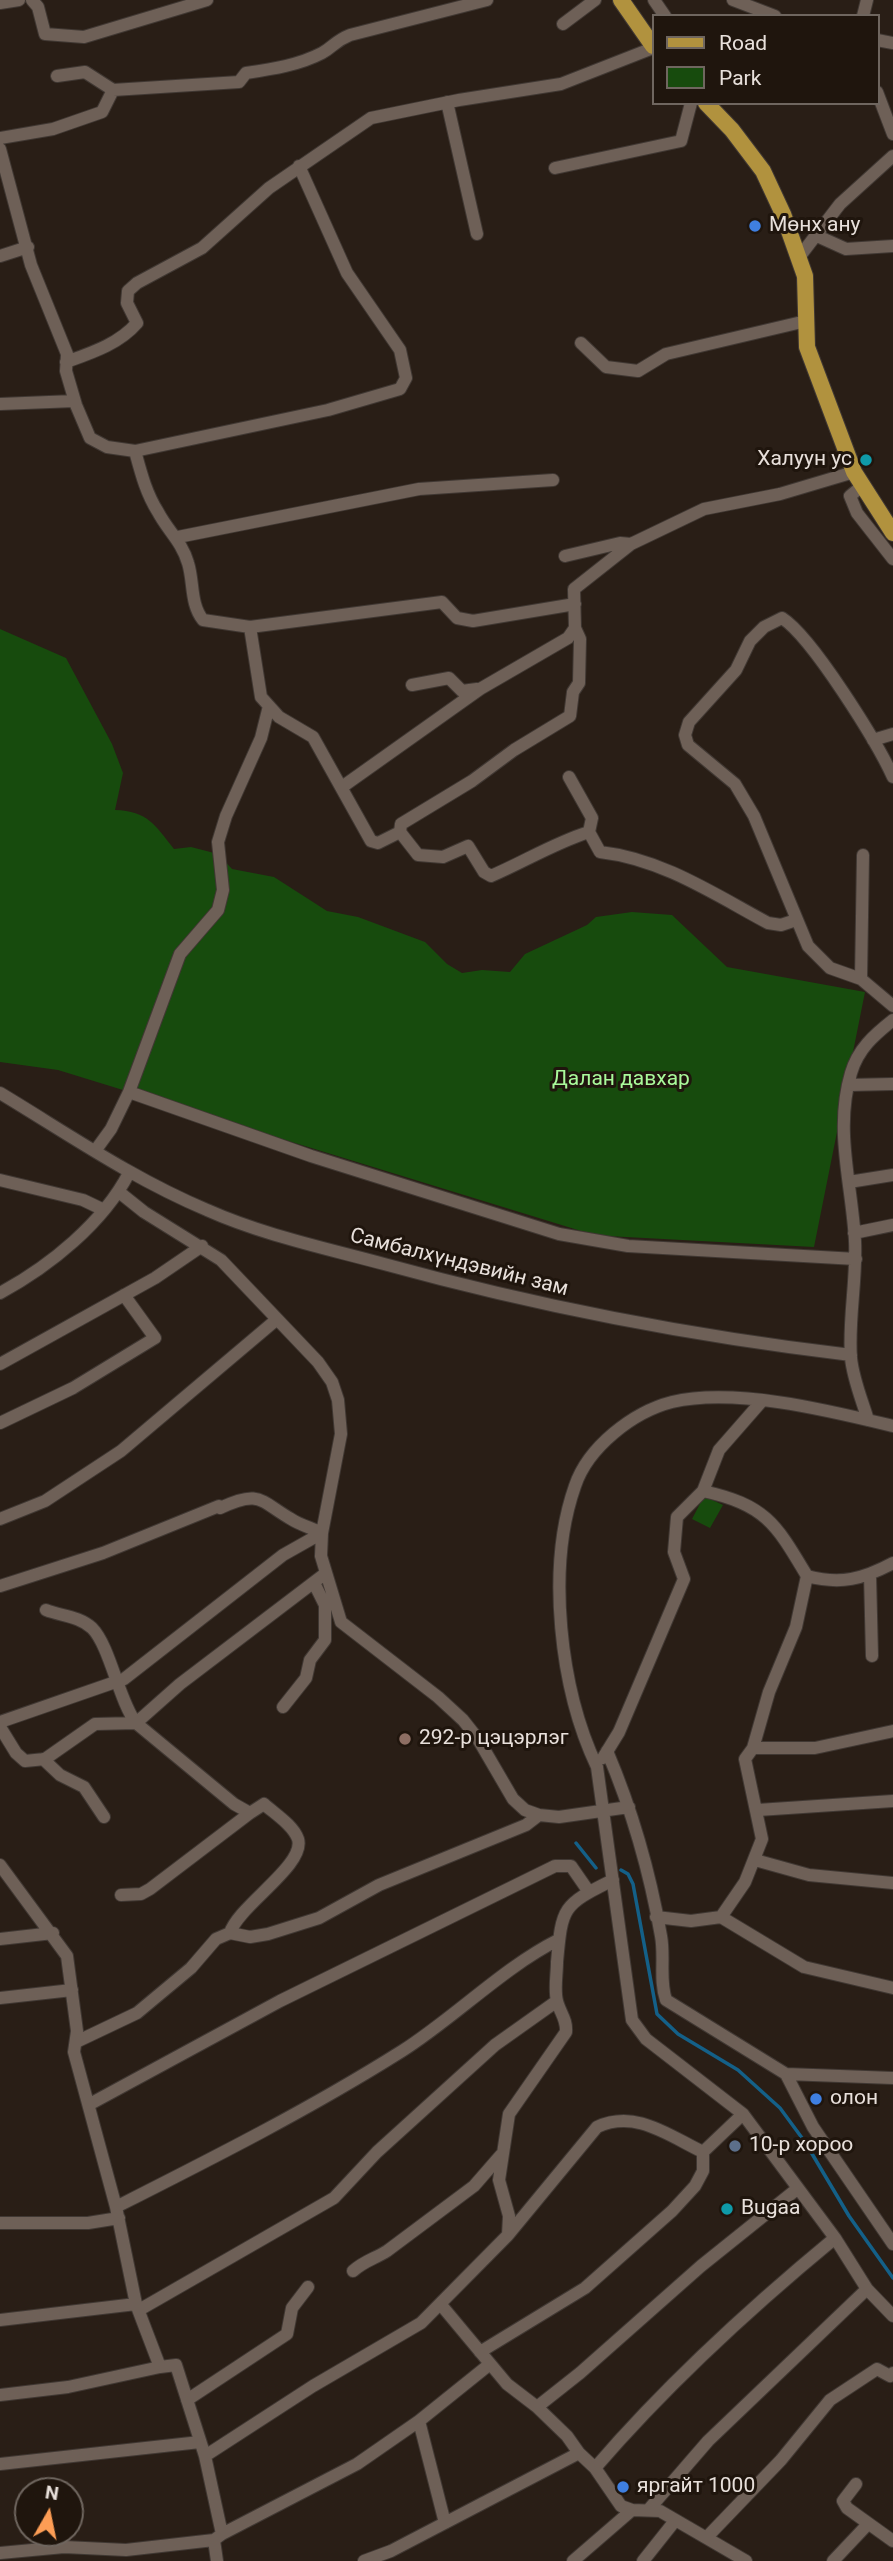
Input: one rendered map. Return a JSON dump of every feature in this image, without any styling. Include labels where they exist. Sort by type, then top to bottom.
[{"type":"main road","points":[[621,0],[652,46]]},
{"type":"main road","points":[[708,105],[732,130],[763,171],[800,256],[806,276],[807,347],[858,479],[893,533]]},
{"type":"street","points":[[0,3],[19,0]]},
{"type":"street","points":[[32,0],[38,7],[45,34],[84,37],[206,0]]},
{"type":"street","points":[[57,76],[85,72],[94,75],[113,90],[239,82],[246,73],[286,67],[325,51],[332,42],[350,35],[487,0]]},
{"type":"street","points":[[563,24],[596,0]]},
{"type":"street","points":[[733,0],[770,14]]},
{"type":"street","points":[[66,362],[98,351],[137,323],[127,303],[128,291],[137,283],[202,248],[299,166],[371,118],[447,102],[561,84],[652,47]]},
{"type":"street","points":[[0,138],[53,129],[102,112],[113,90]]},
{"type":"street","points":[[879,97],[893,134]]},
{"type":"street","points":[[447,102],[477,234]]},
{"type":"street","points":[[555,168],[681,141],[690,105]]},
{"type":"street","points":[[0,149],[32,265],[67,354],[66,362],[74,401],[90,438],[107,447],[135,452],[328,410],[400,389],[405,378],[400,350],[347,273],[299,166]]},
{"type":"street","points":[[800,256],[840,204],[893,156]]},
{"type":"street","points":[[815,235],[846,248],[893,246]]},
{"type":"street","points":[[0,256],[28,247]]},
{"type":"street","points":[[581,343],[606,368],[638,371],[666,354],[806,321]]},
{"type":"street","points":[[0,404],[74,401]]},
{"type":"street","points":[[135,452],[146,491],[167,528],[177,537],[189,564],[197,612],[203,620],[250,627],[442,602],[457,618],[473,621],[576,604]]},
{"type":"street","points":[[589,832],[560,841],[522,863],[491,876],[484,872],[468,846],[443,856],[418,856],[400,832],[401,824],[570,716],[573,692],[579,683],[580,639],[575,628],[575,589],[631,544],[704,509],[858,479]]},
{"type":"street","points":[[858,479],[850,496],[857,513],[893,559]]},
{"type":"street","points":[[177,537],[419,489],[553,480]]},
{"type":"street","points":[[565,556],[621,543],[631,544]]},
{"type":"street","points":[[893,777],[873,740],[793,625],[782,618],[764,626],[750,641],[736,670],[689,722],[685,735],[688,745],[735,784],[754,816],[796,920],[818,958],[830,968],[861,979],[893,1006]]},
{"type":"street","points":[[250,627],[261,696],[279,717],[313,737],[371,841],[378,843],[400,832]]},
{"type":"street","points":[[342,787],[480,689],[568,638],[575,628]]},
{"type":"street","points":[[412,685],[449,678],[462,691],[480,689]]},
{"type":"street","points":[[95,1151],[111,1129],[129,1092],[180,954],[218,910],[223,890],[218,842],[226,816],[261,738],[269,705]]},
{"type":"street","points":[[873,740],[893,734]]},
{"type":"street","points":[[569,777],[592,818],[589,832],[600,852],[639,860],[674,872],[768,923],[781,925],[796,920]]},
{"type":"street","points":[[861,979],[863,855]]},
{"type":"street","points":[[868,1420],[850,1355],[856,1259],[842,1131],[848,1086],[863,1047],[893,1020]]},
{"type":"street","points":[[848,1086],[893,1084]]},
{"type":"street","points":[[129,1092],[311,1156],[559,1234],[628,1246],[856,1259]]},
{"type":"street","name":"Самбалхүндэвийн зам","points":[[0,1093],[129,1173],[233,1221],[474,1288],[635,1325],[850,1355]]},
{"type":"street","points":[[0,1293],[53,1256],[104,1210],[119,1192],[129,1173]]},
{"type":"street","points":[[849,1182],[893,1175]]},
{"type":"street","points":[[0,1180],[82,1200],[104,1210]]},
{"type":"street","points":[[119,1192],[144,1212],[202,1246],[236,1273],[327,1373],[338,1400],[340,1449],[322,1533],[321,1556],[341,1622],[451,1708],[478,1739],[513,1799],[526,1810],[539,1815],[603,1812],[629,1807]]},
{"type":"street","points":[[855,1233],[893,1225]]},
{"type":"street","points":[[0,1364],[124,1295],[202,1246]]},
{"type":"street","points":[[0,1423],[73,1388],[155,1338],[124,1295]]},
{"type":"street","points":[[0,1519],[45,1501],[121,1451],[276,1320]]},
{"type":"street","points":[[893,1426],[761,1402],[713,1398],[658,1407],[630,1422],[606,1441],[586,1464],[575,1485],[564,1541],[560,1608],[568,1670],[588,1748],[597,1767],[632,2020],[646,2039],[743,2114],[835,2238],[867,2289],[893,2316]]},
{"type":"street","points":[[597,1767],[619,1732],[684,1579],[674,1552],[677,1517],[703,1491],[719,1450],[761,1402]]},
{"type":"street","points":[[703,1491],[733,1497],[758,1510],[780,1532],[807,1576],[831,1583],[855,1580],[893,1563]]},
{"type":"street","points":[[0,1586],[103,1553],[219,1506],[247,1499],[262,1499],[289,1519],[322,1533]]},
{"type":"street","points":[[322,1533],[283,1555],[186,1633],[119,1681],[0,1724],[16,1754],[25,1761],[43,1759],[95,1724],[136,1723],[180,1684],[326,1573]]},
{"type":"street","points":[[870,1575],[872,1656]]},
{"type":"street","points":[[721,1917],[745,1882],[762,1839],[758,1810],[750,1788],[745,1759],[753,1748],[771,1685],[783,1663],[796,1627],[807,1576]]},
{"type":"street","points":[[283,1707],[306,1678],[310,1660],[325,1640],[325,1605],[314,1583]]},
{"type":"street","points":[[46,1610],[76,1618],[94,1629],[119,1681],[126,1710],[136,1723],[234,1804],[250,1813]]},
{"type":"street","points":[[753,1748],[815,1748],[893,1731]]},
{"type":"street","points":[[607,1751],[629,1807],[656,1917],[662,1943],[664,1988],[668,2002],[786,2074],[893,2078]]},
{"type":"street","points":[[43,1759],[60,1775],[84,1787],[104,1817]]},
{"type":"street","points":[[758,1810],[893,1801]]},
{"type":"street","points":[[121,1895],[141,1894],[150,1889],[264,1804],[293,1830],[299,1841],[298,1850],[285,1871],[234,1921],[230,1933]]},
{"type":"street","points":[[76,2042],[137,2013],[191,1968],[216,1939],[230,1933],[250,1937],[268,1934],[319,1918],[379,1885],[526,1825],[539,1815]]},
{"type":"street","points":[[755,1860],[809,1875],[893,1883]]},
{"type":"street","points":[[90,2104],[279,2001],[555,1866],[565,1864],[573,1867],[589,1892]]},
{"type":"street","points":[[0,1865],[53,1933],[67,1956],[76,2042],[74,2052],[118,2213],[137,2307],[159,2367]]},
{"type":"street","points":[[508,2235],[509,2216],[499,2180],[505,2131],[514,2105],[566,2032],[567,2022],[557,2001],[558,1940],[566,1910],[589,1892],[613,1880]]},
{"type":"street","points":[[656,1917],[691,1921],[721,1917],[804,1967],[893,1988]]},
{"type":"street","points":[[0,1939],[53,1933]]},
{"type":"street","points":[[0,2223],[88,2223],[118,2213],[402,2051],[471,2003],[534,1952],[558,1940]]},
{"type":"street","points":[[0,1998],[72,1990]]},
{"type":"street","points":[[0,2320],[137,2307],[334,2198],[377,2152],[495,2045],[557,2001]]},
{"type":"street","points":[[786,2074],[813,2127],[893,2245]]},
{"type":"street","points":[[480,2352],[585,2288],[672,2211],[703,2171],[703,2152],[743,2114]]},
{"type":"street","points":[[205,2456],[313,2386],[396,2340],[442,2306],[508,2235],[597,2127],[608,2122],[645,2121],[703,2152]]},
{"type":"street","points":[[353,2271],[366,2259],[387,2251],[474,2186],[501,2154]]},
{"type":"street","points":[[537,2406],[580,2373],[701,2266],[797,2189]]},
{"type":"street","points":[[595,2468],[659,2396],[758,2301],[835,2238]]},
{"type":"street","points":[[187,2400],[287,2333],[292,2308],[308,2287]]},
{"type":"street","points":[[650,2508],[708,2441],[867,2289]]},
{"type":"street","points":[[442,2306],[507,2384],[537,2406],[567,2436],[579,2453],[595,2468],[621,2506],[632,2510],[650,2508],[660,2511],[674,2522],[708,2536],[746,2561]]},
{"type":"street","points":[[0,2553],[64,2547],[94,2555],[218,2537],[357,2464],[419,2421],[490,2364]]},
{"type":"street","points":[[0,2395],[68,2387],[176,2365],[205,2456],[218,2537],[217,2561]]},
{"type":"street","points":[[708,2536],[780,2460],[830,2400],[877,2369],[890,2376],[893,2373]]},
{"type":"street","points":[[419,2421],[445,2523]]},
{"type":"street","points":[[0,2464],[200,2442]]},
{"type":"street","points":[[364,2561],[393,2556],[445,2523],[579,2453]]},
{"type":"street","points":[[856,2484],[843,2501],[867,2524],[893,2541]]},
{"type":"street","points":[[573,2561],[632,2510]]},
{"type":"street","points":[[643,2561],[674,2522]]},
{"type":"street","points":[[833,2561],[867,2524]]},
{"type":"green space","name":"Далан давхар","points":[[0,629],[66,658],[112,744],[123,773],[115,810],[143,816],[156,826],[174,849],[191,847],[218,854],[232,869],[274,877],[327,911],[358,917],[425,942],[447,964],[462,973],[482,970],[510,972],[525,954],[587,925],[596,917],[632,912],[672,915],[727,967],[865,992],[814,1247],[607,1236],[581,1231],[58,1070],[0,1062]]},
{"type":"green space","points":[[704,1496],[723,1505],[710,1528],[692,1519]]},
{"type":"waterway","points":[[576,1843],[596,1868]]},
{"type":"waterway","points":[[621,1870],[628,1874],[633,1884],[657,2014],[678,2034],[738,2070],[780,2108],[805,2142],[849,2216],[893,2278]]},
{"type":"place","name":"Мөнх ану","points":[[755,226]]},
{"type":"place","name":"Халуун ус","points":[[866,460]]},
{"type":"place","name":"292-р цэцэрлэг","points":[[405,1739]]},
{"type":"place","name":"олон","points":[[816,2099]]},
{"type":"place","name":"10-р хороо","points":[[735,2146]]},
{"type":"place","name":"Bugaa","points":[[727,2209]]},
{"type":"place","name":"яргайт 1000","points":[[623,2487]]}]
